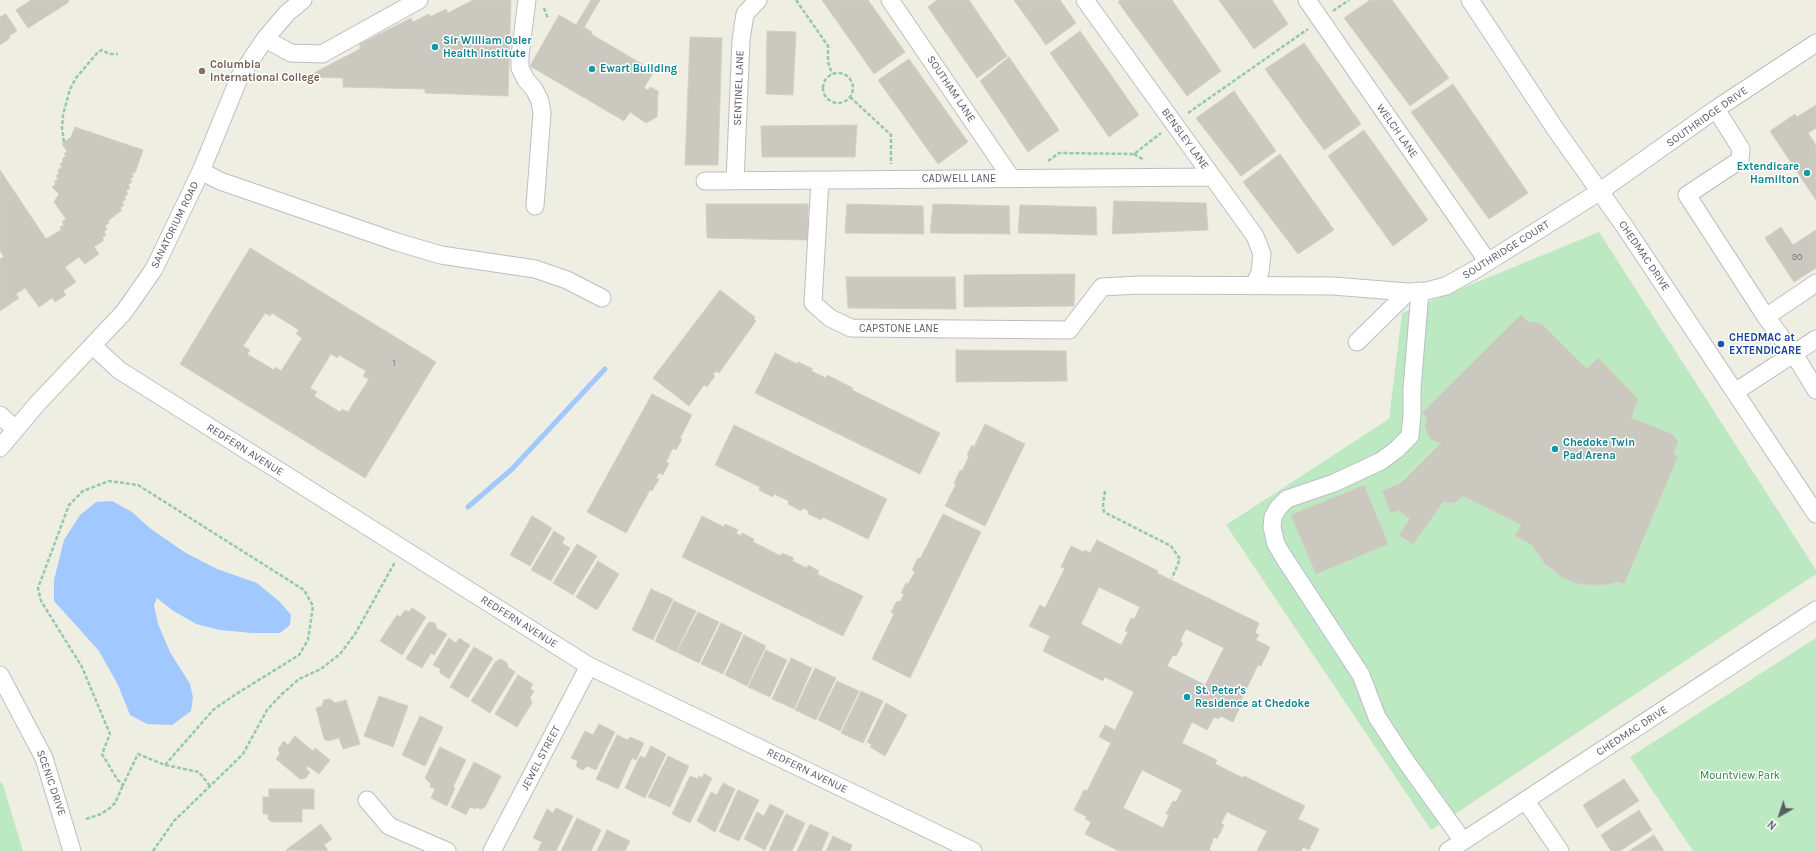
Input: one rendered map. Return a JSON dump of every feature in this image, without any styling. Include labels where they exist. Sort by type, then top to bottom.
[{"type":"street","name":"SANATORIUM ROAD","points":[[0,448],[15,429],[124,312],[154,269],[201,171],[240,76],[265,39],[287,13],[303,0]]},
{"type":"street","points":[[265,39],[290,53],[322,54],[419,0]]},
{"type":"street","points":[[527,0],[520,55],[520,68],[526,80],[537,95],[542,113],[535,206]]},
{"type":"street","name":"SENTINEL LANE","points":[[735,181],[741,40],[745,14],[758,0]]},
{"type":"street","name":"SOUTHAM LANE","points":[[890,0],[1012,179]]},
{"type":"street","name":"BENSLEY LANE","points":[[1085,0],[1255,236],[1262,254],[1260,272],[1254,286]]},
{"type":"street","name":"WELCH LANE","points":[[1307,0],[1488,262]]},
{"type":"street","name":"CHEDMAC DRIVE","points":[[1470,0],[1599,192],[1625,227],[1816,514]]},
{"type":"street","name":"SOUTHRIDGE DRIVE","points":[[1599,192],[1716,109],[1816,43]]},
{"type":"street","points":[[1716,109],[1741,149],[1740,160],[1687,195],[1766,317],[1794,354],[1816,390]]},
{"type":"street","points":[[201,171],[220,180],[397,242],[440,255],[535,269],[567,280],[602,298]]},
{"type":"street","name":"CADWELL LANE","points":[[705,181],[1212,177]]},
{"type":"street","name":"CAPSTONE LANE","points":[[820,180],[813,303],[830,318],[851,328],[1069,330]]},
{"type":"street","name":"SOUTHRIDGE COURT","points":[[1069,330],[1102,287],[1139,285],[1333,286],[1414,291],[1446,286],[1488,262],[1599,192]]},
{"type":"street","points":[[1766,317],[1816,283]]},
{"type":"street","points":[[1358,342],[1414,291]]},
{"type":"street","points":[[1414,291],[1412,415],[1410,436],[1396,450],[1381,461],[1334,483],[1287,499],[1278,508],[1273,517],[1272,527],[1276,544],[1361,675],[1374,711],[1390,738],[1463,841]]},
{"type":"street","points":[[1735,392],[1816,339]]},
{"type":"street","name":"REDFERN AVENUE","points":[[93,346],[119,370],[402,550],[589,666],[973,851]]},
{"type":"street","points":[[0,415],[15,429]]},
{"type":"street","name":"CHEDMAC DRIVE","points":[[1448,851],[1816,610]]},
{"type":"street","name":"JEWEL STREET","points":[[492,851],[589,666]]},
{"type":"street","name":"SCENIC DRIVE","points":[[0,675],[44,758],[72,851]]},
{"type":"street","points":[[367,800],[389,826],[447,851]]},
{"type":"street","points":[[1526,801],[1560,851]]},
{"type":"path","points":[[796,0],[828,46],[828,62],[832,74]]},
{"type":"path","points":[[1047,162],[1059,153],[1134,154],[1173,123],[1349,0]]},
{"type":"path","points":[[64,142],[62,128],[63,115],[70,89],[76,78],[98,52],[102,50],[109,54],[118,54]]},
{"type":"path","points":[[841,73],[849,78],[853,88],[850,97],[841,102],[836,102],[827,98],[824,85],[828,77],[832,74],[841,73]]},
{"type":"path","points":[[850,97],[891,135],[892,180]]},
{"type":"path","points":[[124,785],[117,779],[102,754],[110,734],[82,667],[41,601],[38,588],[69,505],[83,491],[109,481],[138,485],[304,590],[313,606],[308,640],[300,655],[213,710],[166,765]]},
{"type":"path","points":[[1105,491],[1103,505],[1104,512],[1171,546],[1180,559],[1172,578]]},
{"type":"path","points":[[153,851],[174,821],[243,754],[267,710],[282,694],[299,679],[321,669],[340,654],[354,634],[402,550]]},
{"type":"path","points":[[86,819],[100,814],[115,803],[138,754],[166,765],[199,772],[210,786]]},
{"type":"green space","points":[[1599,232],[1816,570],[1816,574],[1431,830],[1226,525],[1389,419],[1402,313]]},
{"type":"green space","name":"Mountview Park","points":[[1816,638],[1816,851],[1693,851],[1630,757]]},
{"type":"green space","points":[[0,781],[3,785],[23,851],[0,851]]},
{"type":"water","points":[[112,501],[132,512],[151,529],[186,553],[217,569],[257,583],[280,602],[291,615],[290,625],[280,633],[252,633],[220,630],[196,624],[172,610],[157,598],[154,605],[158,624],[170,652],[190,684],[193,697],[191,711],[172,725],[147,724],[130,715],[118,685],[99,651],[54,601],[54,580],[64,540],[80,515],[96,502]]},
{"type":"building","points":[[31,0],[68,0],[69,2],[28,28],[16,10]]},
{"type":"building","name":"Sir William Osler Health Institute","points":[[473,0],[511,0],[508,96],[425,93],[425,89],[343,87],[343,78],[306,77],[360,49],[360,44],[411,18],[413,22],[429,14],[430,17],[446,9],[448,13]]},
{"type":"building","points":[[591,0],[600,0],[583,29],[576,25]]},
{"type":"building","points":[[822,0],[868,0],[905,52],[874,74]]},
{"type":"building","points":[[937,0],[969,0],[1007,56],[977,78],[928,7]]},
{"type":"building","points":[[1014,0],[1060,0],[1076,23],[1046,45]]},
{"type":"building","points":[[1120,0],[1172,0],[1221,71],[1187,96],[1118,2]]},
{"type":"building","points":[[1219,0],[1272,0],[1288,24],[1254,49]]},
{"type":"building","points":[[1370,0],[1392,0],[1449,78],[1410,106],[1344,18]]},
{"type":"building","points":[[6,14],[17,31],[9,36],[10,38],[0,45],[0,17]]},
{"type":"building","name":"Ewart Building","points":[[559,15],[583,29],[584,27],[592,32],[591,34],[654,71],[644,88],[648,90],[650,87],[658,91],[657,117],[646,123],[630,112],[624,121],[530,66]]},
{"type":"building","points":[[767,31],[796,32],[793,95],[766,94]]},
{"type":"building","points":[[1080,31],[1139,115],[1109,137],[1050,53]]},
{"type":"building","points":[[690,37],[722,38],[718,165],[685,165]]},
{"type":"building","points":[[1304,43],[1361,124],[1324,150],[1265,69]]},
{"type":"building","points":[[1009,57],[1059,130],[1028,152],[980,81]]},
{"type":"building","points":[[909,59],[968,142],[938,164],[878,80]]},
{"type":"building","points":[[1453,84],[1528,193],[1489,219],[1411,112]]},
{"type":"building","points":[[1234,91],[1276,151],[1241,176],[1196,118]]},
{"type":"building","name":"Extendicare Hamilton","points":[[1816,105],[1816,128],[1808,133],[1816,145],[1816,200],[1770,131],[1795,114],[1797,117]]},
{"type":"building","points":[[857,125],[855,157],[762,157],[761,126]]},
{"type":"building","points":[[75,127],[143,150],[135,173],[132,172],[133,177],[130,179],[132,182],[128,185],[130,188],[126,191],[128,194],[124,197],[126,199],[122,202],[124,205],[120,208],[122,210],[108,221],[109,223],[105,226],[107,229],[104,232],[106,235],[102,238],[104,240],[94,247],[99,254],[85,264],[79,257],[65,267],[76,282],[63,291],[66,295],[55,302],[52,298],[39,307],[25,288],[16,294],[19,298],[0,311],[0,258],[1,259],[4,257],[0,251],[0,170],[46,239],[61,230],[60,227],[64,225],[62,222],[66,219],[54,202],[59,194],[52,187],[56,184],[54,182],[58,179],[56,176],[59,173],[58,170],[62,167],[60,164],[63,162],[62,159],[66,156],[64,154],[67,151],[62,144],[71,137]]},
{"type":"building","points":[[1364,130],[1428,220],[1393,246],[1328,156]]},
{"type":"building","points":[[1280,154],[1334,230],[1298,254],[1243,182]]},
{"type":"building","points":[[1114,201],[1206,203],[1208,230],[1112,234]]},
{"type":"building","points":[[706,204],[808,204],[808,240],[707,238]]},
{"type":"building","points":[[847,204],[923,206],[924,234],[845,233]]},
{"type":"building","points":[[933,204],[1009,206],[1010,234],[930,233]]},
{"type":"building","points":[[1020,205],[1096,207],[1097,235],[1018,233]]},
{"type":"building","points":[[1781,227],[1793,245],[1816,230],[1816,268],[1794,282],[1765,238]]},
{"type":"building","points":[[250,248],[436,362],[365,478],[180,364]],"holes":[[[265,313],[270,316],[272,313],[299,330],[296,334],[302,338],[281,371],[275,367],[274,370],[247,354],[250,350],[243,346]],[[331,354],[337,358],[339,355],[366,371],[363,376],[369,379],[348,412],[342,409],[340,412],[314,396],[317,392],[310,388]]]},
{"type":"building","points":[[1075,274],[1074,306],[964,307],[964,275]]},
{"type":"building","points":[[846,277],[955,277],[956,309],[848,308]]},
{"type":"building","points":[[720,290],[755,317],[754,319],[756,321],[719,373],[716,371],[713,375],[715,376],[707,387],[704,385],[689,406],[653,378]]},
{"type":"building","name":"Chedoke Twin Pad Arena","points":[[1521,315],[1529,323],[1533,322],[1542,324],[1587,369],[1598,358],[1638,399],[1631,418],[1672,434],[1678,442],[1673,454],[1678,456],[1624,584],[1618,582],[1604,585],[1590,585],[1575,583],[1562,577],[1545,564],[1532,545],[1515,536],[1521,525],[1464,496],[1454,503],[1443,502],[1413,544],[1399,535],[1410,519],[1398,510],[1391,513],[1382,491],[1401,483],[1441,443],[1432,440],[1428,435],[1425,426],[1427,418],[1422,413]]},
{"type":"building","points":[[956,350],[1066,351],[1067,381],[956,382]]},
{"type":"building","points":[[775,353],[797,364],[798,362],[813,369],[811,371],[826,378],[827,375],[853,388],[852,390],[940,433],[920,474],[755,393]]},
{"type":"building","points":[[652,394],[692,415],[680,438],[682,439],[676,450],[673,448],[666,462],[669,463],[663,475],[659,473],[656,478],[659,479],[652,491],[650,490],[626,533],[587,512]]},
{"type":"building","points":[[985,424],[1025,444],[985,526],[945,506],[956,484],[954,483],[960,470],[962,471],[969,456],[967,455],[972,445],[974,447]]},
{"type":"building","points":[[734,425],[887,499],[868,539],[823,517],[821,520],[808,514],[809,511],[803,508],[801,511],[788,504],[789,501],[774,494],[773,497],[759,490],[760,487],[715,465]]},
{"type":"building","points":[[1364,485],[1388,544],[1316,574],[1291,515]]},
{"type":"building","points":[[943,514],[981,532],[910,678],[872,659],[894,614],[891,612],[897,601],[900,602],[904,594],[901,593],[906,583],[908,584],[915,572],[912,570],[918,558],[920,559]]},
{"type":"building","points":[[532,516],[552,528],[530,566],[510,555]]},
{"type":"building","points":[[702,516],[724,527],[725,524],[738,530],[736,533],[741,536],[742,533],[754,539],[753,542],[781,556],[782,553],[794,558],[792,561],[807,568],[808,565],[819,571],[817,574],[863,596],[843,636],[682,557]]},
{"type":"building","points":[[554,531],[565,538],[562,543],[570,548],[551,581],[531,570]]},
{"type":"building","name":"St. Peter's Residence at Chedoke","points":[[1097,540],[1158,571],[1157,573],[1259,623],[1255,633],[1259,635],[1256,640],[1270,647],[1261,666],[1258,665],[1240,702],[1242,703],[1233,722],[1220,716],[1219,719],[1214,717],[1207,730],[1192,722],[1182,743],[1217,760],[1215,764],[1243,778],[1244,776],[1305,806],[1298,819],[1319,829],[1309,850],[1303,847],[1301,851],[1257,851],[1267,831],[1227,812],[1221,823],[1224,825],[1217,839],[1214,837],[1209,850],[1212,851],[1119,851],[1085,834],[1091,822],[1085,819],[1087,817],[1074,810],[1084,790],[1087,791],[1111,743],[1099,737],[1105,725],[1115,730],[1134,692],[1105,677],[1103,681],[1043,651],[1050,636],[1029,626],[1040,605],[1045,608],[1065,568],[1061,567],[1071,546],[1090,553]],"holes":[[[1099,587],[1140,607],[1134,619],[1131,618],[1125,631],[1128,632],[1121,645],[1081,624]],[[1186,629],[1224,648],[1205,685],[1167,666],[1173,655],[1176,656],[1183,643],[1180,641]],[[1142,770],[1182,790],[1176,802],[1173,801],[1166,814],[1169,815],[1163,828],[1123,808]]]},
{"type":"building","points":[[577,544],[597,556],[573,595],[553,583]]},
{"type":"building","points":[[598,561],[619,574],[597,610],[576,597]]},
{"type":"building","points":[[651,589],[673,599],[653,640],[632,630]]},
{"type":"building","points":[[674,601],[696,611],[676,652],[655,641]]},
{"type":"building","points":[[412,608],[426,617],[402,655],[380,641],[397,615],[400,617],[405,610],[409,612]]},
{"type":"building","points":[[698,612],[719,622],[699,663],[677,652]]},
{"type":"building","points":[[431,622],[436,624],[436,628],[447,634],[434,655],[431,653],[422,668],[406,659],[428,623]]},
{"type":"building","points":[[721,623],[742,633],[723,674],[701,664]]},
{"type":"building","points":[[744,635],[766,646],[747,686],[725,675]]},
{"type":"building","points":[[449,638],[456,643],[459,638],[470,645],[449,679],[439,672],[441,669],[433,665]]},
{"type":"building","points":[[474,647],[493,658],[468,698],[450,687]]},
{"type":"building","points":[[766,650],[787,660],[770,697],[748,687]]},
{"type":"building","points":[[791,658],[812,668],[794,709],[772,699]]},
{"type":"building","points":[[501,659],[515,672],[490,713],[471,701],[496,661]]},
{"type":"building","points":[[815,668],[836,678],[816,720],[795,710]]},
{"type":"building","points":[[518,675],[533,684],[530,689],[534,691],[530,698],[532,703],[517,727],[495,714]]},
{"type":"building","points":[[837,681],[859,691],[840,731],[818,720]]},
{"type":"building","points":[[861,691],[883,701],[863,743],[841,733]]},
{"type":"building","points":[[379,696],[408,706],[393,747],[364,736]]},
{"type":"building","points":[[330,699],[335,703],[346,700],[360,744],[343,749],[339,738],[328,741],[324,739],[316,708],[322,706],[324,700]]},
{"type":"building","points":[[886,703],[907,715],[885,756],[870,747],[872,745],[867,742]]},
{"type":"building","points":[[420,716],[443,727],[425,766],[402,755]]},
{"type":"building","points":[[599,724],[615,732],[596,770],[587,766],[583,770],[578,768],[576,765],[578,761],[571,758],[585,731],[593,735]]},
{"type":"building","points":[[617,735],[628,740],[630,737],[644,743],[636,760],[632,758],[618,789],[596,779]]},
{"type":"building","points":[[295,736],[313,751],[315,748],[330,760],[319,774],[308,766],[306,769],[310,772],[306,778],[300,779],[276,759],[280,754],[278,749],[284,741],[288,745]]},
{"type":"building","points":[[651,746],[666,754],[645,798],[625,788],[640,756],[645,758]]},
{"type":"building","points":[[440,747],[466,760],[453,787],[455,788],[447,806],[431,798],[435,789],[430,787],[431,784],[425,778]]},
{"type":"building","points":[[668,756],[689,766],[670,807],[648,797]]},
{"type":"building","points":[[474,762],[501,776],[485,807],[481,809],[476,807],[475,809],[470,807],[466,815],[451,807]]},
{"type":"building","points":[[704,774],[712,778],[690,823],[672,814],[690,776],[698,779],[699,776],[702,778]]},
{"type":"building","points":[[1624,779],[1639,801],[1597,828],[1583,805]]},
{"type":"building","points":[[723,783],[735,789],[715,832],[697,821],[711,792],[717,795]]},
{"type":"building","points":[[269,789],[314,789],[314,809],[302,809],[302,822],[272,822],[268,819],[268,814],[263,814],[263,797],[269,797]]},
{"type":"building","points":[[738,790],[759,800],[739,841],[719,832]]},
{"type":"building","points":[[770,804],[784,811],[765,850],[744,839],[757,812],[764,816]]},
{"type":"building","points":[[556,808],[573,816],[556,851],[538,850],[542,842],[533,838],[547,809],[553,813]]},
{"type":"building","points":[[1639,810],[1652,830],[1620,851],[1611,851],[1601,835]]},
{"type":"building","points":[[786,814],[805,823],[792,851],[769,851]]},
{"type":"building","points":[[577,818],[601,830],[591,851],[561,851]]},
{"type":"building","points":[[321,824],[332,839],[324,845],[328,851],[286,850]]},
{"type":"building","points":[[810,824],[829,833],[821,851],[797,851]]},
{"type":"building","points":[[607,830],[630,841],[625,851],[597,851]]},
{"type":"building","points":[[1654,835],[1664,851],[1629,851]]},
{"type":"building","points":[[833,836],[852,845],[850,851],[826,851]]},
{"type":"waterway","points":[[468,507],[512,469],[605,369]]},
{"type":"place","name":"Sir William Osler Health Institute","points":[[435,47]]},
{"type":"place","name":"Ewart Building","points":[[592,69]]},
{"type":"place","name":"Columbia International College","points":[[202,71]]},
{"type":"place","name":"Extendicare Hamilton","points":[[1807,173]]},
{"type":"place","name":"CHEDMAC at EXTENDICARE","points":[[1721,344]]},
{"type":"place","name":"Chedoke Twin Pad Arena","points":[[1555,449]]},
{"type":"place","name":"St. Peter's Residence at Chedoke","points":[[1187,697]]}]
